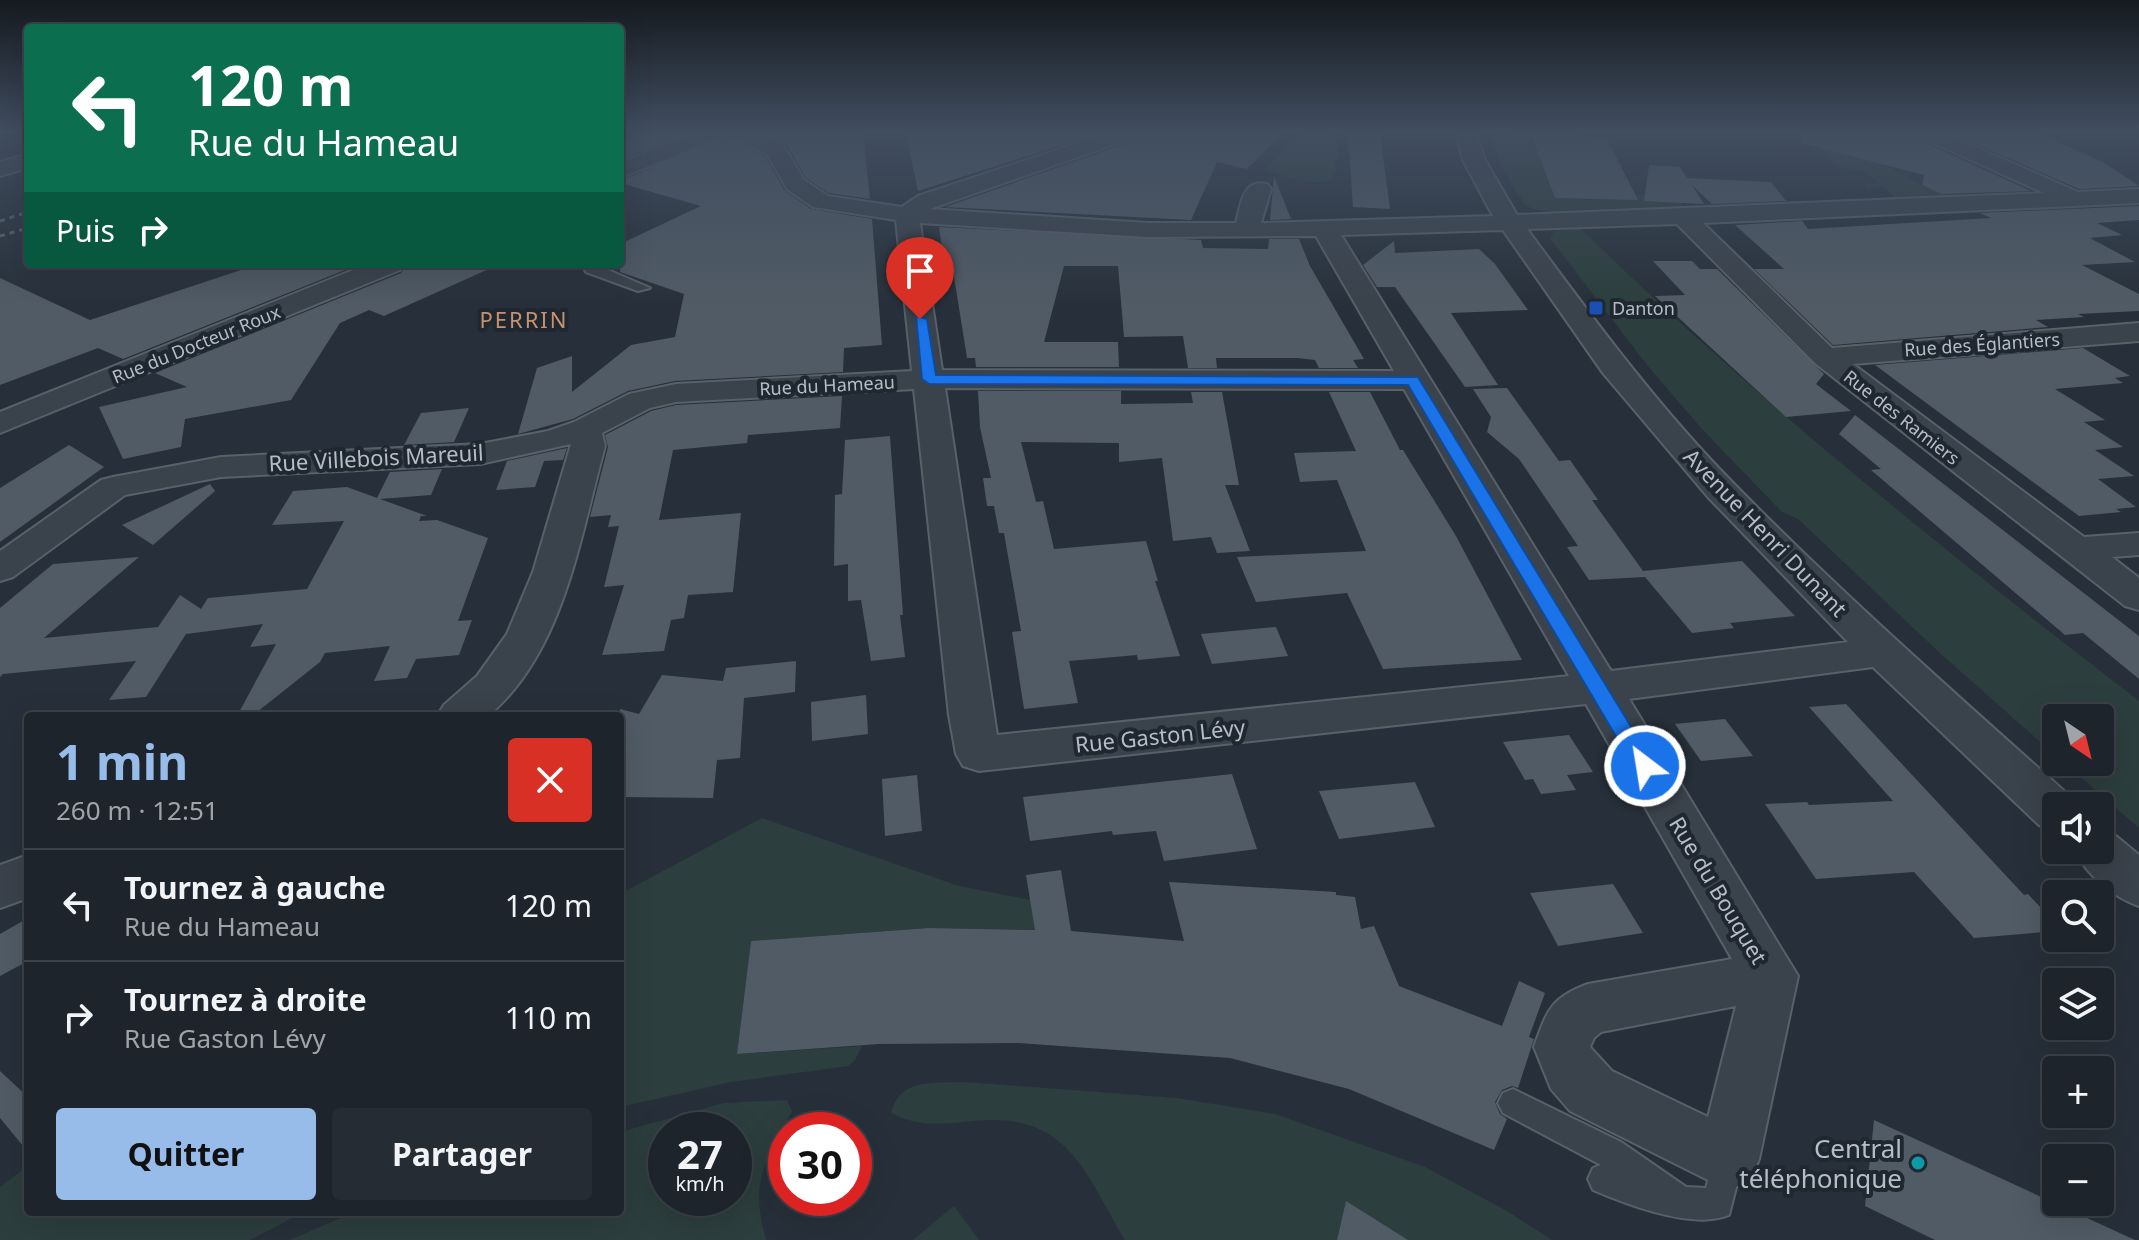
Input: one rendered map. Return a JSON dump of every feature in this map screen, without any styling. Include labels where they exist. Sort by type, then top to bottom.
[{"type":"street","points":[[802,191],[821,202],[907,215],[1071,227],[1247,231],[1683,217],[2139,196]]},
{"type":"street","points":[[907,215],[926,201],[956,191]]},
{"type":"street","points":[[1247,231],[1256,191]]},
{"type":"street","name":"Avenue Henri Dunant","points":[[1491,191],[1623,378],[1720,490],[1882,652],[2042,799]]},
{"type":"street","points":[[2056,191],[2076,200]]},
{"type":"street","name":"Rue Gaston Lévy","points":[[907,215],[906,229],[929,379],[971,715],[979,754],[1597,688],[1882,652]]},
{"type":"street","name":"Rue des Ramiers","points":[[1683,217],[1825,357],[2139,597]]},
{"type":"street","name":"Rue du Bouquet","points":[[1324,228],[1771,976]]},
{"type":"street","name":"Rue du Docteur Roux","points":[[0,423],[381,268]]},
{"type":"street","name":"Rue des Églantiers","points":[[1825,357],[2139,332]]},
{"type":"street","name":"Rue du Hameau","points":[[585,429],[640,401],[676,393],[929,379],[1413,380]]},
{"type":"street","points":[[464,712],[490,689],[526,637],[538,610],[588,446],[585,429]]},
{"type":"street","name":"Rue Villebois Mareuil","points":[[0,569],[113,487],[165,475],[267,463],[480,454],[555,439],[585,429]]},
{"type":"street","points":[[2076,549],[2139,544]]},
{"type":"street","points":[[2114,863],[2139,885]]},
{"type":"street","points":[[0,887],[24,878]]},
{"type":"street","points":[[1771,976],[1728,1159],[1591,1091],[1571,1070],[1562,1047],[1571,1022],[1588,1009],[1771,976]]},
{"type":"lane","points":[[590,268],[643,288]]},
{"type":"lane","points":[[1513,1103],[1610,1153],[1681,1203]]},
{"type":"lane","points":[[1604,1179],[1681,1203],[1718,1204],[1728,1159]]},
{"type":"shaded area","points":[[1516,191],[1552,191],[1555,198],[1592,200],[1589,192],[1673,196],[1686,209],[1578,214],[1538,210],[1525,205]]},
{"type":"shaded area","points":[[1888,191],[1935,191],[1956,201],[1883,203],[1879,200],[1897,199]]},
{"type":"shaded area","points":[[1581,229],[1715,354],[1853,473],[2139,701],[2139,828],[2114,806],[2114,792],[2098,792],[2079,776],[2114,776],[2114,704],[2042,704],[2042,744],[1941,654],[1798,519],[1782,512],[1701,428],[1647,365],[1550,238],[1554,231]]},
{"type":"shaded area","points":[[762,818],[959,886],[1031,900],[1037,930],[929,928],[751,941],[737,1054],[862,1046],[855,1060],[848,1066],[731,1082],[624,1106],[624,892]]},
{"type":"shaded area","points":[[965,1082],[1177,1098],[1275,1114],[1425,1167],[1507,1211],[1552,1240],[1393,1240],[1346,1202],[1337,1240],[1125,1240],[1084,1170],[1053,1137],[1032,1126],[1006,1121],[931,1124],[891,1113],[902,1093],[910,1088],[920,1084]]},
{"type":"shaded area","points":[[787,1100],[792,1112],[768,1112],[768,1159],[759,1201],[766,1240],[290,1240],[345,1216],[624,1216],[624,1131],[648,1124],[648,1216],[752,1216],[752,1112],[692,1112],[724,1103]]},
{"type":"shaded area","points":[[24,1169],[24,1216],[296,1216],[250,1240],[0,1240],[0,1187]]},
{"type":"shaded area","points":[[954,1206],[979,1240],[913,1240]]},
{"type":"building","points":[[648,191],[785,191],[811,209],[872,219],[882,345],[844,348],[843,372],[675,381],[628,391],[573,419],[518,434],[537,368],[572,356],[572,392],[631,345],[675,337],[684,294],[620,272],[620,268],[624,268],[624,242],[701,206]]},
{"type":"building","points":[[826,191],[869,191],[870,199]]},
{"type":"building","points":[[991,191],[1204,191],[1191,220],[945,207]]},
{"type":"building","points":[[1273,191],[1280,191],[1291,219],[1270,220]]},
{"type":"building","points":[[1352,191],[1388,191],[1390,209],[1353,207]]},
{"type":"building","points":[[1552,191],[1633,191],[1638,200],[1555,198]]},
{"type":"building","points":[[1645,191],[1696,191],[1704,204],[1644,201]]},
{"type":"building","points":[[1698,191],[1778,191],[1786,201],[1712,204]]},
{"type":"building","points":[[1935,191],[2031,191],[1942,194]]},
{"type":"building","points":[[2139,206],[2139,220],[2097,223],[2122,235],[2090,238],[2135,262],[2082,265],[2139,294],[2139,311],[2036,320],[2048,327],[1833,345],[1754,269],[1784,269],[1735,225],[1802,221],[1808,229],[1991,218],[1980,213]]},
{"type":"building","points":[[939,227],[1201,240],[1203,248],[1268,249],[1269,239],[1299,239],[1310,266],[1364,359],[1353,360],[1358,368],[1319,368],[1315,360],[1297,358],[1216,358],[1217,368],[1188,368],[1183,336],[1124,337],[1118,266],[1064,266],[1044,342],[1118,342],[1119,367],[976,367],[975,358],[967,358],[952,264],[944,264]]},
{"type":"building","points":[[1394,241],[1395,253],[1479,249],[1495,264],[1528,310],[1451,313],[1498,385],[1465,387],[1395,287],[1377,287],[1363,265]]},
{"type":"building","points":[[1653,261],[1692,261],[1700,269],[1717,269],[1824,374],[1816,384],[1851,411],[1786,417],[1655,296],[1685,295]]},
{"type":"building","points":[[247,268],[350,268],[123,359],[98,348],[0,385],[0,278],[90,320]]},
{"type":"building","points":[[404,268],[491,268],[384,316],[369,310],[340,323],[291,400],[185,419],[181,447],[123,459],[99,407],[187,387],[155,373],[401,273]]},
{"type":"building","points":[[2083,348],[2130,376],[2115,378],[2123,383],[2055,389],[2105,420],[2084,422],[2123,447],[2095,450],[2134,476],[2098,479],[2136,507],[2116,509],[2121,512],[2079,516],[1875,365]]},
{"type":"building","points":[[1507,388],[1559,461],[1570,460],[1598,500],[1592,500],[1643,571],[1742,561],[1795,616],[1730,623],[1734,628],[1692,633],[1645,577],[1589,580],[1567,547],[1578,546],[1519,459],[1487,432],[1491,417],[1473,389]]},
{"type":"building","points":[[978,391],[1121,391],[1121,404],[1193,403],[1191,392],[1222,392],[1239,485],[1225,485],[1250,551],[1217,553],[1211,537],[1173,541],[1162,458],[1119,462],[1119,443],[1021,442],[1036,502],[1043,501],[1054,549],[1146,541],[1158,581],[1155,581],[1180,656],[1138,660],[1137,655],[1069,661],[1078,703],[1024,709],[1012,632],[1021,631],[1004,533],[999,533],[994,506],[987,506],[983,478],[991,478],[980,427]]},
{"type":"building","points":[[1329,392],[1370,392],[1400,450],[1403,450],[1456,536],[1522,660],[1383,669],[1347,593],[1256,602],[1237,557],[1366,551],[1337,480],[1300,482],[1294,453],[1356,451]]},
{"type":"building","points":[[842,396],[840,428],[748,435],[747,443],[673,450],[659,520],[741,513],[733,592],[688,595],[684,618],[671,620],[664,651],[602,655],[624,585],[604,587],[619,526],[608,527],[611,515],[590,517],[608,447],[605,435],[651,411],[676,405]]},
{"type":"building","points":[[469,408],[454,442],[404,445],[421,413]]},
{"type":"building","points":[[1855,415],[2139,636],[2139,679],[2083,633],[2065,635],[1871,470],[1881,469],[1839,434]]},
{"type":"building","points":[[890,436],[905,657],[871,661],[861,600],[848,601],[848,564],[834,566],[835,495],[842,494],[845,440]]},
{"type":"building","points":[[69,445],[104,467],[0,542],[0,488]]},
{"type":"building","points":[[567,448],[563,460],[544,461],[535,487],[496,490],[507,461]]},
{"type":"building","points":[[442,469],[431,495],[380,499],[427,516],[421,516],[419,521],[437,520],[488,538],[458,621],[472,620],[459,655],[416,659],[407,678],[374,681],[390,646],[325,653],[320,662],[257,712],[239,712],[276,644],[250,647],[263,624],[186,634],[146,697],[109,700],[136,661],[3,674],[0,677],[0,608],[53,564],[139,557],[44,638],[158,627],[180,595],[201,609],[208,598],[307,589],[344,521],[272,525],[293,491],[347,487],[377,498],[390,472]]},
{"type":"building","points":[[210,484],[215,491],[153,545],[122,525]]},
{"type":"building","points":[[1276,627],[1288,656],[1212,664],[1201,634]]},
{"type":"building","points":[[796,661],[795,692],[744,698],[740,758],[717,760],[713,798],[624,797],[624,712],[620,709],[639,714],[662,675],[723,681],[726,668]]},
{"type":"building","points":[[866,695],[868,734],[812,741],[811,702]]},
{"type":"building","points":[[1846,704],[2024,895],[2028,894],[2042,909],[2042,932],[1974,938],[1914,872],[1816,879],[1765,804],[1893,801],[1809,707]]},
{"type":"building","points":[[1725,719],[1753,756],[1701,761],[1675,724]]},
{"type":"building","points":[[1569,735],[1593,772],[1567,775],[1576,790],[1541,794],[1533,779],[1525,780],[1503,742]]},
{"type":"building","points":[[1232,774],[1257,849],[1164,861],[1156,831],[1113,835],[1112,831],[1030,841],[1023,797]]},
{"type":"building","points":[[917,775],[922,831],[885,836],[882,779]]},
{"type":"building","points":[[1415,782],[1435,827],[1339,839],[1319,791]]},
{"type":"building","points":[[1061,870],[1071,931],[1184,941],[1169,882],[1336,892],[1336,895],[1355,897],[1361,929],[1374,926],[1399,986],[1502,1026],[1519,981],[1545,993],[1529,1037],[1534,1039],[1518,1088],[1512,1086],[1502,1090],[1495,1102],[1500,1114],[1507,1119],[1494,1150],[1349,1089],[1230,1058],[1018,1043],[879,1044],[737,1054],[751,941],[929,928],[1035,930],[1026,875]]},
{"type":"building","points":[[1613,884],[1643,933],[1558,946],[1530,893]]},
{"type":"building","points":[[24,920],[24,963],[0,976],[0,934]]},
{"type":"building","points":[[0,1071],[24,1093],[24,1147],[0,1118]]},
{"type":"building","name":"Central téléphonique","points":[[1874,1120],[2042,1197],[2042,1216],[2083,1216],[2135,1240],[1935,1240],[1865,1206]]},
{"type":"building","points":[[1346,1201],[1408,1240],[1337,1240]]},
{"type":"railway","points":[[0,221],[24,213]]},
{"type":"railway","points":[[0,236],[24,229]]},
{"type":"place","name":"Danton","points":[[1596,308]]},
{"type":"place","name":"Central téléphonique","points":[[1918,1163]]},
{"type":"district","name":"PERRIN","points":[[524,319]]},
{"type":"route","points":[[920,319],[929,379],[1413,380],[1645,766]]}]
